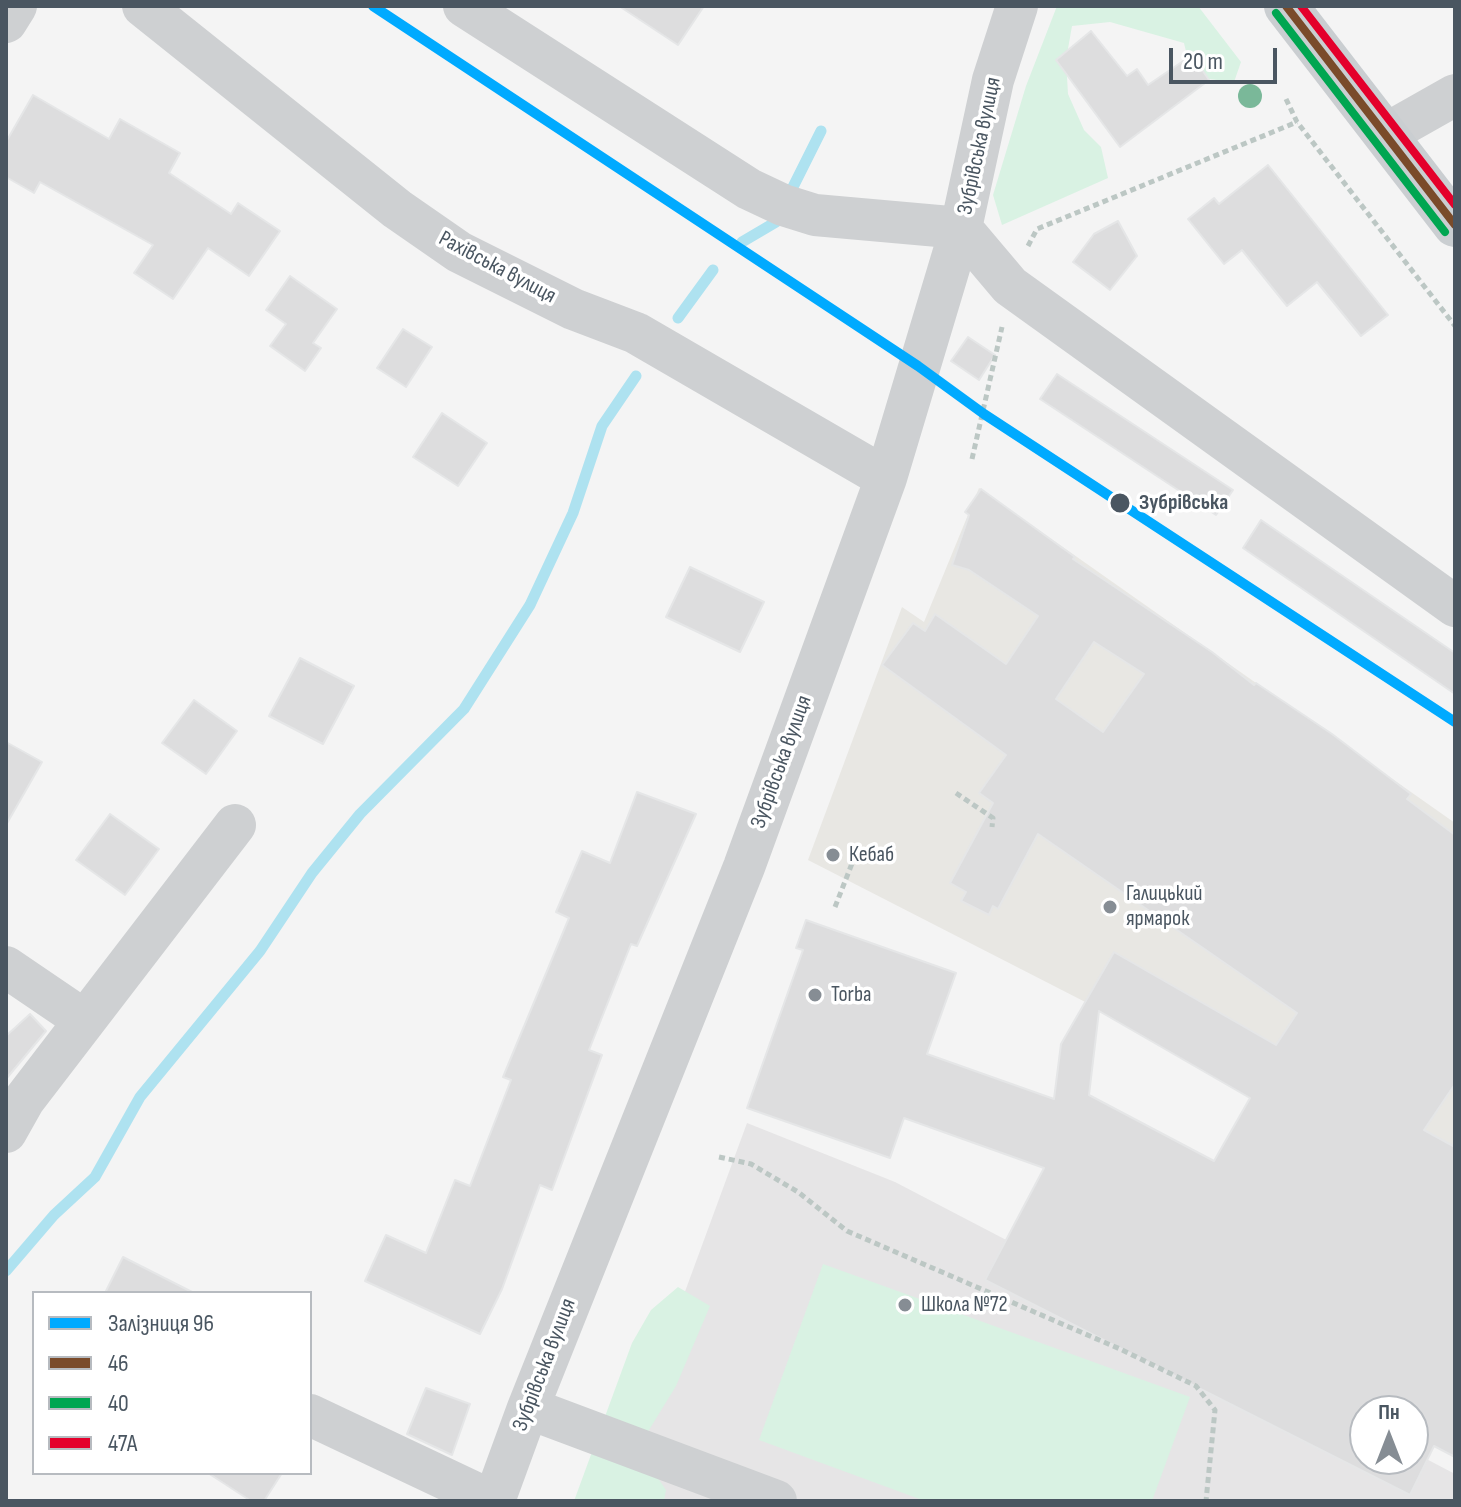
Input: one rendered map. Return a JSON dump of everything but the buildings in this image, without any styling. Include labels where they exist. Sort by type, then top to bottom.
[{"type":"main road","points":[[1294,8],[1455,225]]},
{"type":"street","points":[[6,22],[16,6]]},
{"type":"street","name":"Рахівська вулиця","points":[[143,6],[397,209],[459,252],[573,309],[636,333],[886,478]]},
{"type":"street","points":[[464,6],[749,189],[783,205],[815,215],[961,228],[1010,286],[1455,606]]},
{"type":"street","name":"Зубрівська вулиця","points":[[312,1416],[493,1501],[744,867],[886,478],[961,228],[993,80],[1017,6]]},
{"type":"street","points":[[1386,134],[1455,95]]},
{"type":"street","points":[[6,1132],[24,1100],[235,825]]},
{"type":"street","points":[[6,967],[84,1020]]},
{"type":"street","points":[[528,1408],[776,1501]]},
{"type":"path","points":[[1286,99],[1295,120],[1455,326]]},
{"type":"path","points":[[972,459],[1010,286],[1037,229],[1295,120]]},
{"type":"path","points":[[956,793],[993,818],[992,827]]},
{"type":"path","points":[[835,907],[860,843]]},
{"type":"path","points":[[719,1157],[751,1164],[798,1192],[847,1231],[1120,1349],[1196,1386],[1215,1410],[1206,1501]]},
{"type":"shaded area","name":"Галицький ярмарок","points":[[979,488],[1455,823],[1455,998],[928,625],[1455,1003],[1455,1209],[1218,1070],[808,860],[902,607],[924,622]]},
{"type":"shaded area","name":"Школа №72","points":[[747,1123],[895,1182],[1349,1419],[1349,1475],[1429,1475],[1429,1460],[1455,1474],[1455,1501],[608,1501]]},
{"type":"green space","points":[[1057,6],[1198,6],[1241,62],[1234,82],[1192,77],[1184,43],[1110,22],[1072,26],[1066,60],[1068,94],[1084,130],[1101,147],[1108,178],[1002,225],[993,195],[1026,86]]},
{"type":"green space","points":[[823,1264],[1190,1397],[1152,1501],[925,1501],[759,1440]]},
{"type":"green space","points":[[678,1287],[710,1306],[676,1386],[649,1430],[647,1462],[666,1490],[664,1501],[574,1501],[632,1343],[651,1310]]},
{"type":"waterway","points":[[792,189],[821,131]]},
{"type":"waterway","points":[[742,242],[776,222]]},
{"type":"waterway","points":[[678,318],[713,270]]},
{"type":"waterway","points":[[6,1271],[54,1215],[95,1177],[140,1097],[260,951],[312,873],[360,814],[464,709],[530,605],[573,513],[602,426],[636,376]]},
{"type":"rail line","name":"96","points":[[373,6],[918,366],[984,414],[1455,722]]},
{"type":"transit line","name":"46","points":[[1286,6],[1455,225]]},
{"type":"transit line","name":"47А","points":[[1301,6],[1455,205]]},
{"type":"transit line","name":"40","points":[[1276,13],[1445,232]]},
{"type":"place","name":"Зубрівська","points":[[1120,503]]},
{"type":"place","name":"Кебаб","points":[[833,855]]},
{"type":"place","name":"Галицький ярмарок","points":[[1110,907]]},
{"type":"place","name":"Torba","points":[[815,995]]},
{"type":"place","name":"Школа №72","points":[[905,1305]]}]
